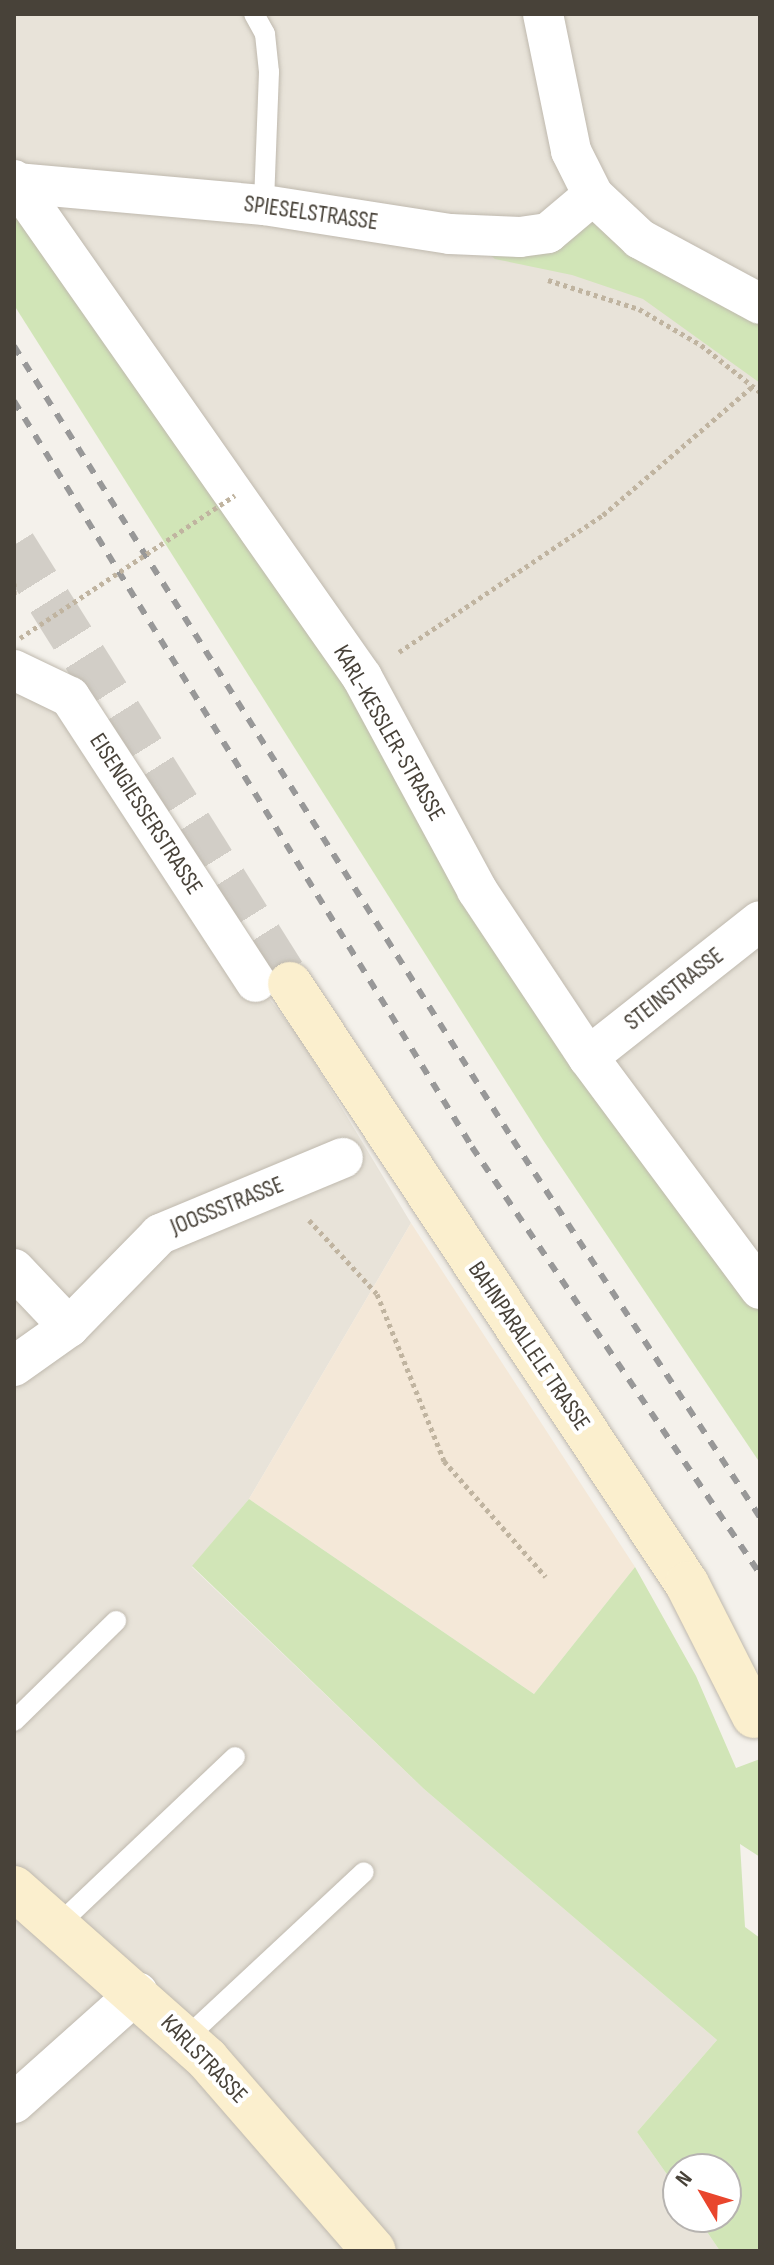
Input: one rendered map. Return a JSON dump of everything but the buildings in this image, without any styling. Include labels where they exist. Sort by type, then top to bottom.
[{"type":"main road","name":"BAHNPARALLELE TRASSE","points":[[273,983],[687,1584],[754,1716]]},
{"type":"main road","name":"KARLSTRASSE","points":[[14,1888],[138,1992],[186,2038],[374,2251]]},
{"type":"street","points":[[543,14],[571,151],[593,195],[640,239],[760,304]]},
{"type":"street","name":"SPIESELSTRASSE","points":[[15,182],[264,205],[450,234],[520,237],[548,233],[593,195]]},
{"type":"street","name":"KARL-KESSLER-STRASSE","points":[[15,182],[362,677],[477,890],[588,1057],[760,1289]]},
{"type":"street","name":"EISENGIESSERSTRASSE","points":[[17,654],[70,697],[273,983]]},
{"type":"street","name":"STEINSTRASSE","points":[[588,1057],[760,921]]},
{"type":"street","name":"JOOSSSTRASSE","points":[[14,1366],[69,1327],[160,1234],[343,1158]]},
{"type":"street","points":[[14,1269],[69,1327]]},
{"type":"street","points":[[14,2103],[138,1992]]},
{"type":"lane","points":[[254,14],[265,34],[269,72],[264,205]]},
{"type":"lane","points":[[14,1721],[116,1621]]},
{"type":"lane","points":[[58,1925],[235,1757]]},
{"type":"lane","points":[[186,2038],[364,1872]]},
{"type":"path","points":[[533,276],[639,309],[701,345],[760,392]]},
{"type":"path","points":[[362,677],[603,515],[753,386]]},
{"type":"path","points":[[17,654],[235,495]]},
{"type":"path","points":[[14,583],[14,596]]},
{"type":"path","points":[[278,1185],[377,1294],[444,1461],[546,1577]]},
{"type":"shaded area","points":[[14,14],[760,14],[760,1276],[598,1060],[14,166]]},
{"type":"shaded area","points":[[14,670],[70,697],[256,982],[299,1037],[411,1223],[249,1499],[192,1567],[424,1789],[717,2040],[637,2132],[662,2167],[662,2233],[708,2233],[720,2251],[14,2251]]},
{"type":"shaded area","points":[[411,1223],[635,1567],[534,1694],[249,1499]]},
{"type":"green space","points":[[14,194],[760,1301],[760,1463],[543,1140],[14,305]]},
{"type":"green space","points":[[592,208],[633,247],[760,325],[760,383],[643,299],[572,275],[495,259],[477,244]]},
{"type":"green space","points":[[249,1499],[534,1694],[635,1567],[696,1676],[736,1768],[760,1759],[760,1857],[740,1844],[745,1927],[760,1938],[760,2251],[720,2251],[708,2233],[742,2233],[742,2153],[662,2153],[662,2167],[637,2132],[717,2040],[424,1789],[192,1566]]},
{"type":"tunnel","points":[[14,545],[290,984]]},
{"type":"railway","points":[[14,346],[513,1140],[760,1518]]},
{"type":"railway","points":[[14,401],[472,1147],[760,1574]]}]
